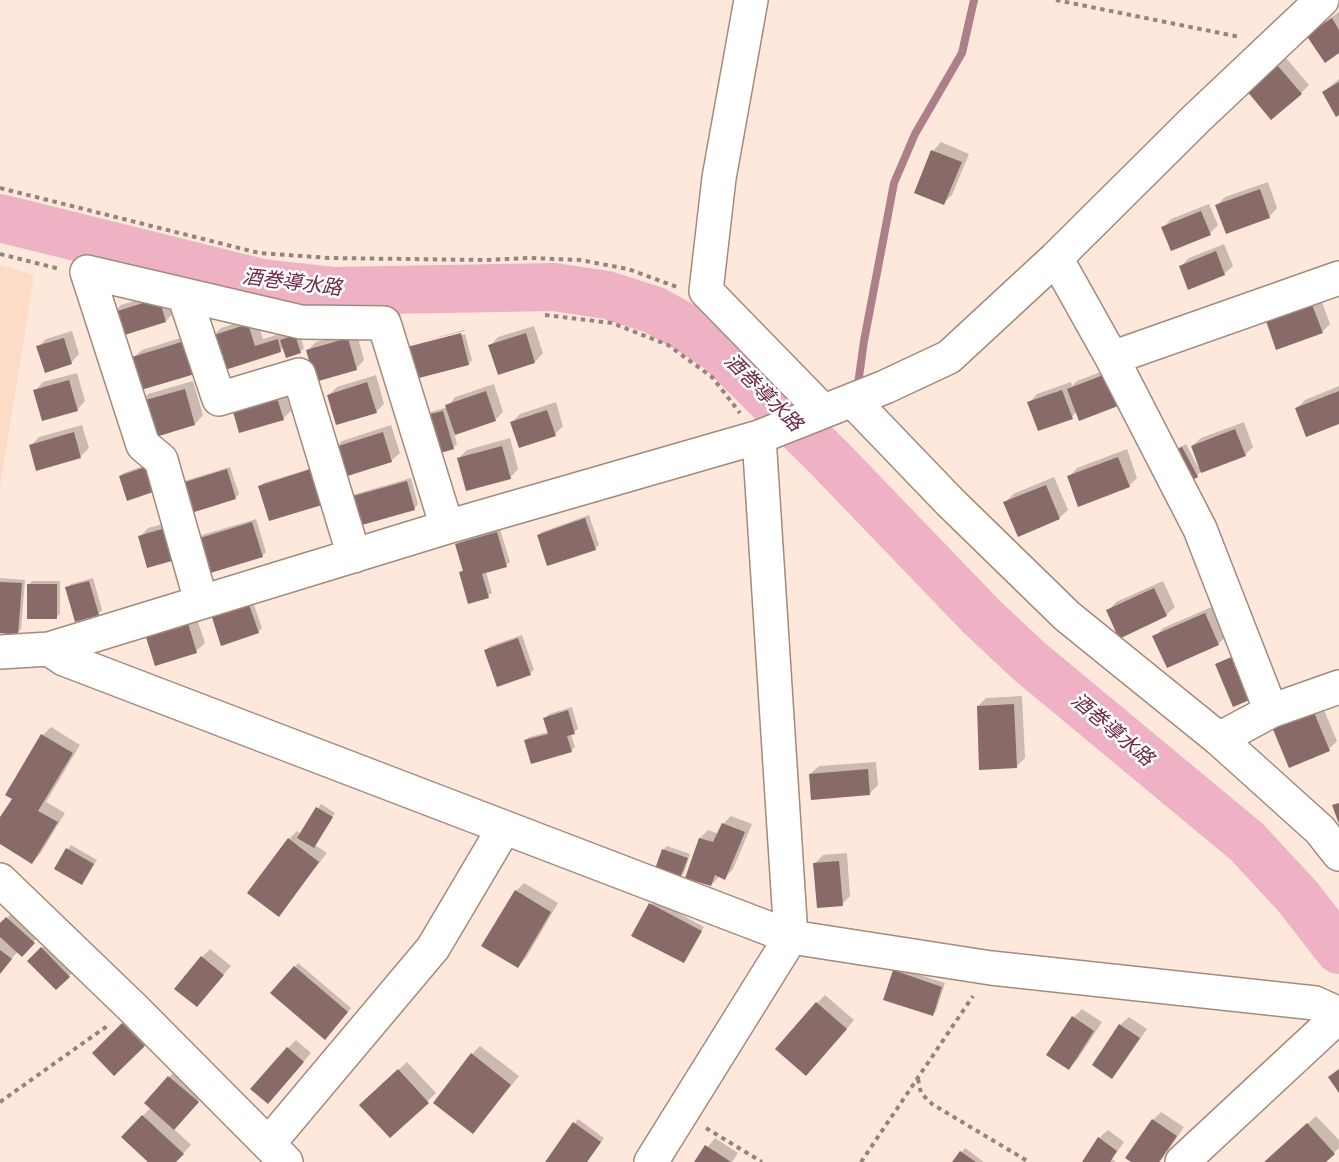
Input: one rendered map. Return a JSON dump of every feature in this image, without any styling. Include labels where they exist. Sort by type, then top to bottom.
[{"type":"street","points":[[751,0],[719,178],[706,291],[829,409],[950,502],[1067,615],[1219,739],[1320,830],[1339,854]]},
{"type":"street","points":[[0,652],[50,649],[447,527],[765,434],[885,387],[950,357],[1056,258],[1197,118],[1322,0]]},
{"type":"street","points":[[1056,258],[1112,358],[1200,529],[1270,711]]},
{"type":"street","points":[[87,272],[301,322],[384,323],[447,527]]},
{"type":"street","points":[[87,272],[143,445],[160,460],[201,601]]},
{"type":"street","points":[[1112,358],[1339,278]]},
{"type":"street","points":[[184,295],[219,399],[299,375],[354,556]]},
{"type":"street","points":[[651,1162],[791,938],[765,434]]},
{"type":"street","points":[[50,649],[64,659],[791,938],[991,968],[1315,1004],[1339,1015],[1182,1162]]},
{"type":"street","points":[[1219,739],[1270,711],[1339,687]]},
{"type":"street","points":[[0,880],[133,1008],[277,1153],[433,948],[504,828]]},
{"type":"path","points":[[1056,0],[1250,39]]},
{"type":"path","points":[[0,188],[259,253],[330,258],[580,260],[627,269],[695,294],[706,291]]},
{"type":"path","points":[[0,254],[53,268],[87,272]]},
{"type":"path","points":[[545,315],[612,323],[668,345],[712,377],[765,434]]},
{"type":"path","points":[[861,1162],[991,968]]},
{"type":"path","points":[[0,1102],[133,1008]]},
{"type":"path","points":[[918,1079],[921,1093],[932,1104],[1029,1162]]},
{"type":"path","points":[[682,1113],[762,1162]]},
{"type":"shaded area","points":[[0,265],[34,275],[0,487]]},
{"type":"building","points":[[1332,18],[1339,30],[1339,53],[1325,63],[1306,35]]},
{"type":"building","points":[[1277,65],[1302,94],[1271,120],[1246,90]]},
{"type":"building","points":[[1339,82],[1339,115],[1336,117],[1322,92]]},
{"type":"building","points":[[931,150],[962,162],[944,205],[914,193]]},
{"type":"building","points":[[1260,189],[1270,218],[1226,234],[1215,205]]},
{"type":"building","points":[[1201,211],[1211,235],[1171,251],[1161,227]]},
{"type":"building","points":[[1216,251],[1225,275],[1188,290],[1179,266]]},
{"type":"building","points":[[159,298],[166,322],[118,337],[111,313]]},
{"type":"building","points":[[1311,302],[1323,333],[1276,350],[1265,318]]},
{"type":"building","points":[[248,324],[255,346],[278,339],[281,352],[222,371],[211,336]]},
{"type":"building","points":[[461,333],[469,365],[415,379],[407,347]]},
{"type":"building","points":[[526,333],[535,363],[498,375],[488,345]]},
{"type":"building","points":[[295,335],[301,353],[286,358],[280,340]]},
{"type":"building","points":[[64,338],[72,364],[45,373],[36,346]]},
{"type":"building","points":[[348,338],[357,370],[315,382],[306,350]]},
{"type":"building","points":[[185,341],[195,374],[141,390],[132,357]]},
{"type":"building","points":[[1106,374],[1118,406],[1079,421],[1067,389]]},
{"type":"building","points":[[69,380],[78,411],[42,421],[33,390]]},
{"type":"building","points":[[367,382],[377,413],[336,425],[327,395]]},
{"type":"building","points":[[185,389],[195,425],[149,439],[138,402]]},
{"type":"building","points":[[1062,390],[1073,419],[1038,431],[1027,402]]},
{"type":"building","points":[[486,391],[496,421],[455,435],[445,405]]},
{"type":"building","points":[[1339,391],[1339,424],[1306,437],[1295,408]]},
{"type":"building","points":[[276,395],[284,420],[239,433],[232,408]]},
{"type":"building","points":[[547,410],[556,436],[519,448],[510,422]]},
{"type":"building","points":[[443,411],[454,449],[437,454],[426,415]]},
{"type":"building","points":[[1235,429],[1246,456],[1201,473],[1191,446]]},
{"type":"building","points":[[74,432],[81,458],[36,471],[29,445]]},
{"type":"building","points":[[383,432],[392,462],[341,478],[332,448]]},
{"type":"building","points":[[502,446],[511,479],[466,491],[457,458]]},
{"type":"building","points":[[1182,447],[1198,477],[1187,483],[1171,452]]},
{"type":"building","points":[[1118,457],[1130,487],[1078,507],[1067,476]]},
{"type":"building","points":[[151,465],[159,490],[127,501],[119,476]]},
{"type":"building","points":[[227,469],[236,499],[188,514],[179,484]]},
{"type":"building","points":[[311,469],[322,505],[269,521],[258,486]]},
{"type":"building","points":[[407,481],[415,510],[355,527],[346,498]]},
{"type":"building","points":[[1046,485],[1060,519],[1018,537],[1003,502]]},
{"type":"building","points":[[585,518],[596,550],[547,566],[537,535]]},
{"type":"building","points":[[252,522],[263,557],[207,574],[197,539]]},
{"type":"building","points":[[169,527],[179,559],[147,568],[138,536]]},
{"type":"building","points":[[497,532],[507,567],[482,574],[489,598],[468,604],[459,572],[463,571],[455,544]]},
{"type":"building","points":[[89,581],[99,615],[75,622],[65,587]]},
{"type":"building","points":[[0,582],[22,583],[18,635],[0,633]]},
{"type":"building","points":[[27,584],[57,584],[57,619],[27,619]]},
{"type":"building","points":[[1154,588],[1167,616],[1119,639],[1106,610]]},
{"type":"building","points":[[247,599],[259,633],[221,646],[210,611]]},
{"type":"building","points":[[1205,613],[1219,645],[1167,668],[1152,636]]},
{"type":"building","points":[[187,620],[197,653],[155,666],[145,634]]},
{"type":"building","points":[[518,638],[531,675],[497,687],[484,650]]},
{"type":"building","points":[[1241,653],[1259,696],[1233,707],[1215,664]]},
{"type":"building","points":[[1014,704],[1017,768],[979,770],[977,706]]},
{"type":"building","points":[[568,710],[575,734],[567,736],[572,752],[531,764],[524,740],[548,734],[543,718]]},
{"type":"building","points":[[1313,710],[1330,751],[1289,768],[1272,727]]},
{"type":"building","points":[[41,734],[73,753],[38,811],[58,822],[32,864],[0,844],[0,817],[12,799],[5,795]]},
{"type":"building","points":[[868,769],[870,795],[811,800],[809,774]]},
{"type":"building","points":[[1339,803],[1339,824],[1332,805]]},
{"type":"building","points":[[316,807],[333,817],[314,848],[297,838]]},
{"type":"building","points":[[722,823],[745,832],[725,880],[715,875],[711,886],[685,878],[699,838],[713,842]]},
{"type":"building","points":[[288,838],[319,862],[279,917],[247,893]]},
{"type":"building","points":[[66,848],[94,864],[82,885],[54,869]]},
{"type":"building","points":[[662,849],[688,858],[680,878],[655,869]]},
{"type":"building","points":[[839,861],[843,906],[817,908],[813,863]]},
{"type":"building","points":[[515,890],[551,912],[518,968],[481,946]]},
{"type":"building","points":[[649,903],[702,931],[684,963],[631,936]]},
{"type":"building","points":[[6,917],[35,943],[22,957],[0,937],[0,923]]},
{"type":"building","points":[[41,947],[70,977],[56,990],[27,961]]},
{"type":"building","points":[[0,950],[12,959],[0,974]]},
{"type":"building","points":[[201,956],[224,975],[197,1007],[174,989]]},
{"type":"building","points":[[294,966],[348,1012],[325,1040],[270,993]]},
{"type":"building","points":[[893,970],[942,987],[933,1016],[883,1000]]},
{"type":"building","points":[[816,1002],[847,1029],[806,1076],[775,1049]]},
{"type":"building","points":[[1072,1016],[1094,1031],[1069,1070],[1046,1055]]},
{"type":"building","points":[[122,1023],[145,1046],[114,1076],[92,1053]]},
{"type":"building","points":[[1119,1024],[1140,1038],[1112,1079],[1092,1065]]},
{"type":"building","points":[[287,1047],[304,1062],[268,1104],[250,1089]]},
{"type":"building","points":[[471,1053],[511,1085],[473,1134],[433,1103]]},
{"type":"building","points":[[398,1069],[429,1103],[390,1138],[359,1105]]},
{"type":"building","points":[[1339,1069],[1339,1093],[1328,1077]]},
{"type":"building","points":[[168,1076],[199,1102],[174,1130],[144,1103]]},
{"type":"building","points":[[142,1115],[184,1154],[176,1162],[148,1162],[121,1137]]},
{"type":"building","points":[[1152,1119],[1177,1136],[1159,1162],[1131,1162],[1125,1158]]},
{"type":"building","points":[[573,1122],[601,1142],[587,1162],[545,1162]]},
{"type":"building","points":[[1307,1123],[1335,1154],[1326,1162],[1264,1162]]},
{"type":"building","points":[[1098,1137],[1117,1151],[1110,1162],[1082,1162]]},
{"type":"building","points":[[705,1145],[731,1162],[694,1162]]},
{"type":"building","points":[[960,1151],[976,1162],[952,1162]]},
{"type":"waterway","points":[[862,383],[858,384],[864,341],[894,183],[915,134],[962,53],[974,0]]},
{"type":"waterway","name":"酒巻導水路","points":[[0,218],[262,283],[335,291],[554,287],[607,295],[654,310],[720,350],[830,459],[982,617],[1029,661],[1247,842],[1298,897],[1339,950]]}]
